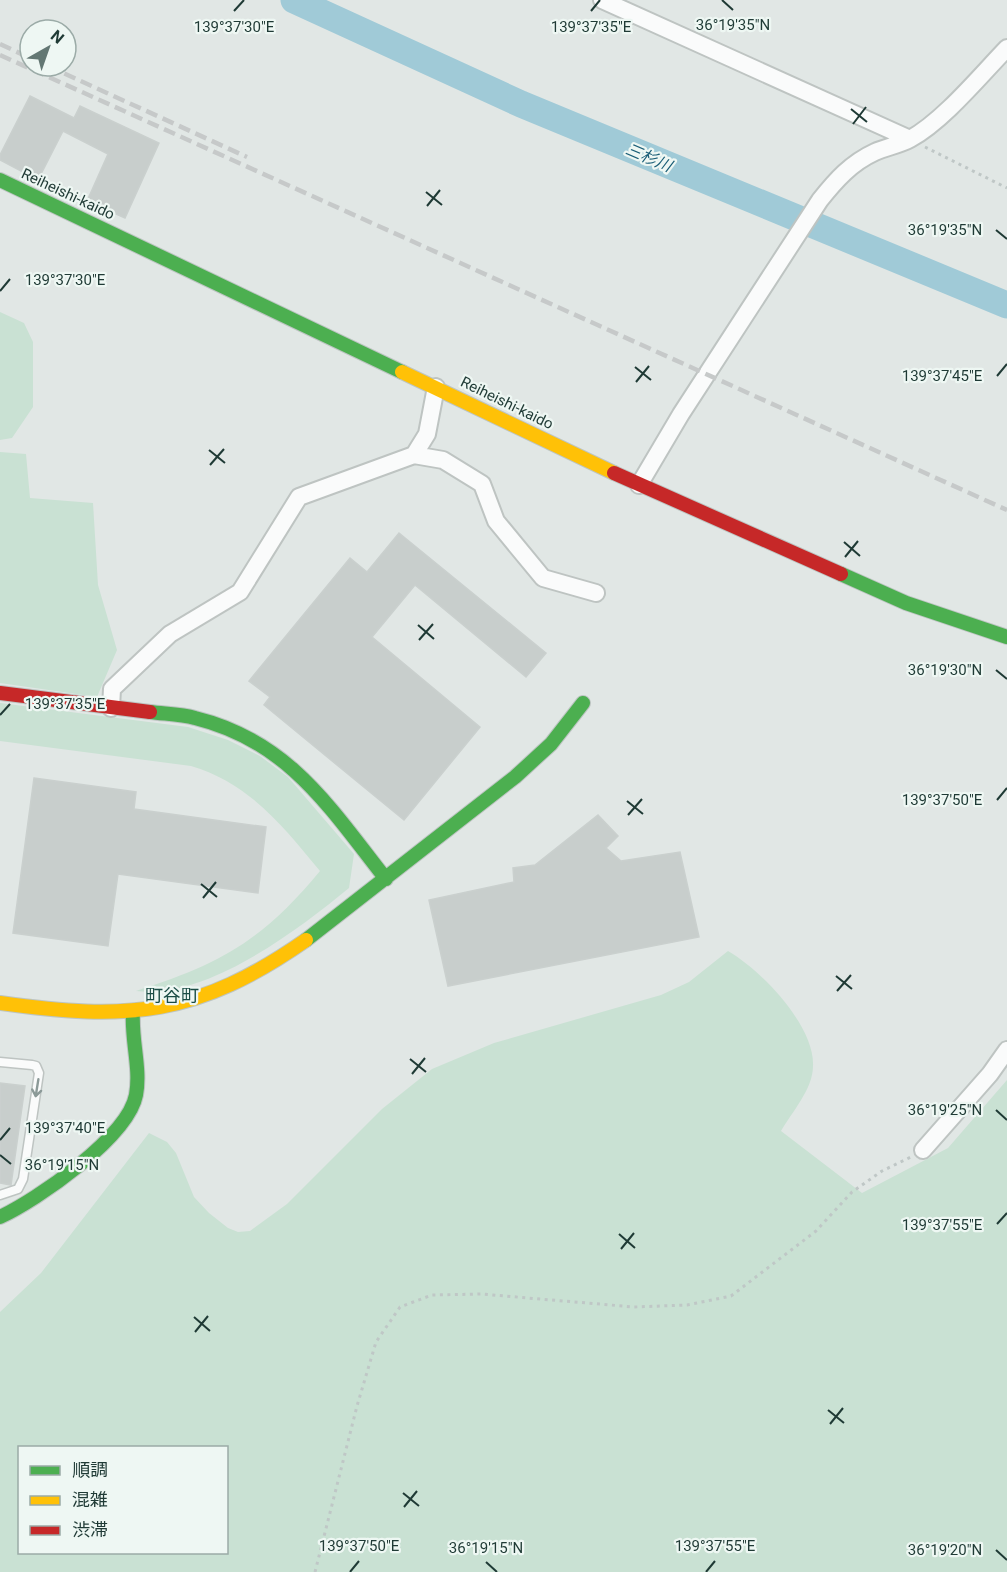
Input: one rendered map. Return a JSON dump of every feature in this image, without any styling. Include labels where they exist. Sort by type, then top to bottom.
[{"type":"street","points":[[602,0],[910,139]]},
{"type":"street","points":[[639,485],[681,414],[837,177],[855,163],[910,139],[948,109],[1007,48]]},
{"type":"street","name":"Reiheishi-kaido","points":[[0,180],[639,485],[906,603],[1007,637]]},
{"type":"street","points":[[414,455],[427,434],[436,387]]},
{"type":"street","points":[[111,708],[112,689],[170,634],[240,592],[299,497],[414,455],[443,460],[482,484],[496,521],[543,578],[596,592]]},
{"type":"street","points":[[0,693],[195,718],[227,728],[270,750],[291,765],[386,879]]},
{"type":"street","points":[[0,1003],[92,1012],[133,1012],[205,995],[242,981],[273,964],[332,923],[523,770],[548,747],[583,703]]},
{"type":"street","points":[[0,1217],[27,1205],[90,1153],[122,1124],[131,1112],[136,1093],[133,1012]]},
{"type":"street","points":[[923,1150],[990,1074],[1007,1050]]},
{"type":"lane","points":[[0,1062],[36,1066],[39,1073],[23,1179],[18,1188],[0,1195]]},
{"type":"path","points":[[910,139],[1007,188]]},
{"type":"path","points":[[315,1572],[329,1511],[376,1342],[400,1307],[432,1294],[481,1294],[634,1307],[687,1305],[731,1296],[816,1231],[852,1192],[882,1171],[894,1167],[923,1150]]},
{"type":"green space","points":[[0,312],[24,323],[33,342],[33,407],[12,438],[0,440]]},
{"type":"green space","points":[[0,452],[26,454],[30,498],[93,503],[98,585],[117,650],[97,697],[0,683]]},
{"type":"green space","points":[[0,703],[188,727],[228,740],[260,756],[288,777],[354,854],[349,888],[304,923],[250,959],[192,985],[163,991],[136,991],[193,971],[238,947],[279,915],[320,871],[278,822],[248,795],[230,783],[191,766],[0,741]]},
{"type":"green space","points":[[728,951],[770,985],[796,1017],[811,1050],[813,1066],[806,1092],[781,1131],[862,1193],[948,1148],[1007,1080],[1007,1572],[0,1572],[0,1312],[41,1273],[149,1133],[167,1142],[176,1153],[194,1197],[209,1213],[228,1228],[238,1232],[250,1231],[287,1204],[382,1109],[432,1069],[494,1043],[661,995],[689,982]]},
{"type":"building","points":[[30,96],[74,118],[80,106],[159,143],[125,218],[87,201],[108,154],[63,131],[38,180],[0,160],[0,155]]},
{"type":"building","points":[[399,533],[546,653],[526,677],[415,585],[372,637],[480,727],[404,820],[264,705],[270,697],[249,681],[350,558],[367,572]]},
{"type":"building","points":[[34,778],[136,792],[134,809],[266,827],[258,893],[118,874],[108,946],[13,933]]},
{"type":"building","points":[[598,815],[618,836],[606,848],[621,861],[680,852],[699,937],[448,986],[429,900],[514,882],[513,868],[535,865]]},
{"type":"building","points":[[0,1083],[25,1086],[11,1185],[0,1183]]},
{"type":"waterway","name":"三杉川","points":[[294,0],[521,104],[1007,305]]},
{"type":"railway","points":[[0,44],[18,52]]},
{"type":"railway","points":[[0,55],[1007,510]]},
{"type":"railway","points":[[74,78],[247,157]]},
{"type":"traffic: fast","points":[[0,180],[402,372]]},
{"type":"traffic: fast","points":[[841,574],[906,603],[1007,637]]},
{"type":"traffic: fast","points":[[306,940],[515,777],[551,744],[583,703]]},
{"type":"traffic: fast","points":[[150,712],[190,717],[228,729],[257,743],[282,760],[326,803],[386,879]]},
{"type":"traffic: fast","points":[[0,1217],[36,1197],[79,1165],[117,1129],[129,1112],[136,1095],[137,1085],[133,1012]]},
{"type":"traffic: slow","points":[[402,372],[614,473]]},
{"type":"traffic: slow","points":[[0,1003],[87,1011],[125,1011],[160,1007],[195,998],[230,984],[267,965],[306,940]]},
{"type":"traffic: jam","points":[[614,473],[841,574]]},
{"type":"traffic: jam","points":[[0,693],[150,712]]},
{"type":"district","name":"町谷町","points":[[172,996]]}]
